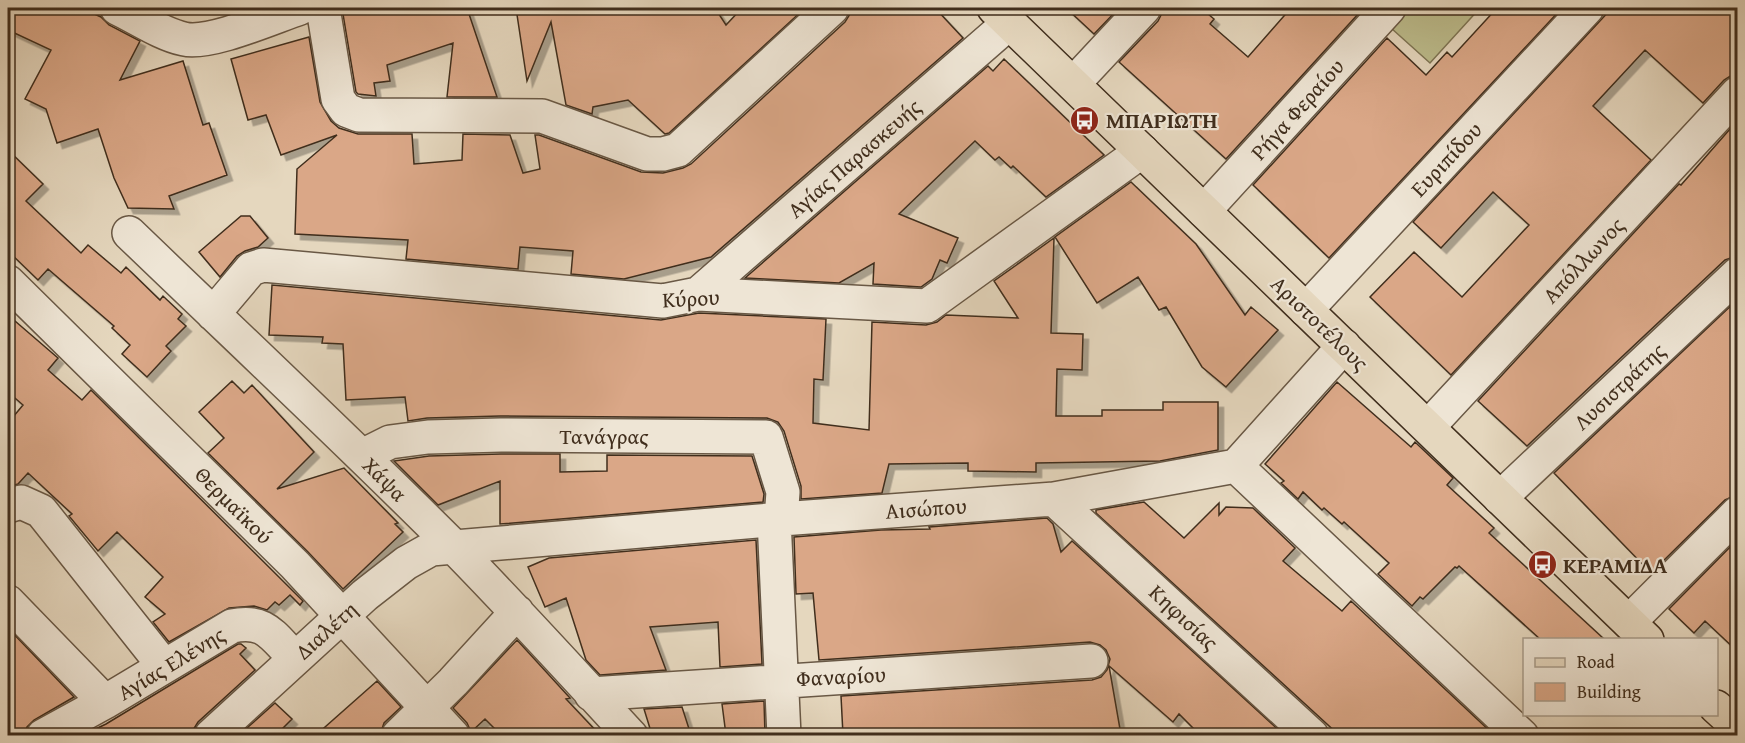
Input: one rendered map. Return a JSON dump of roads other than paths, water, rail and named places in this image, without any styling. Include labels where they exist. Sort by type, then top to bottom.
[{"type":"main road","name":"Αριστοτέλους","points":[[1002,15],[1638,631]]},
{"type":"main road","points":[[1718,708],[1737,727]]},
{"type":"street","points":[[117,8],[182,39],[190,40],[212,37],[300,8]]},
{"type":"street","points":[[323,8],[338,99],[345,110],[359,115],[542,116],[646,154],[663,154],[678,150],[832,8]]},
{"type":"street","points":[[1073,84],[1144,8]]},
{"type":"street","name":"Ρήγα Φεραίου","points":[[1204,211],[1389,8]]},
{"type":"street","name":"Ευριπίδου","points":[[1306,310],[1587,8]]},
{"type":"street","name":"Αγίας Παρασκευής","points":[[698,294],[1002,15]]},
{"type":"street","name":"Απόλλωνος","points":[[1428,427],[1737,93]]},
{"type":"street","name":"Κύρου","points":[[213,314],[251,270],[263,265],[663,301],[698,294],[927,306],[1142,151]]},
{"type":"street","name":"Χάψα","points":[[129,233],[453,546],[630,735]]},
{"type":"street","name":"Λυσιστράτης","points":[[1500,498],[1737,274]]},
{"type":"street","name":"Θερμαϊκού","points":[[8,282],[295,565],[453,735]]},
{"type":"street","points":[[1344,346],[1236,466],[1522,735]]},
{"type":"street","name":"Τανάγρας","points":[[362,456],[390,442],[428,437],[513,435],[766,437],[783,492],[778,519],[784,735]]},
{"type":"street","name":"Αισώπου","points":[[453,546],[1054,499],[1236,466]]},
{"type":"street","name":"Κηφισίας","points":[[1054,499],[1312,735]]},
{"type":"street","points":[[8,506],[21,502],[41,511],[164,666]]},
{"type":"street","points":[[1638,631],[1737,513]]},
{"type":"street","name":"Διαλέτη","points":[[211,735],[342,615],[406,563],[431,549],[453,546]]},
{"type":"street","points":[[8,602],[105,702]]},
{"type":"street","points":[[398,735],[427,708],[517,612]]},
{"type":"street","name":"Αγίας Ελένης","points":[[43,735],[105,702],[232,626],[249,623],[266,629],[295,658]]},
{"type":"street","name":"Φαναρίου","points":[[591,694],[1091,661]]},
{"type":"place","name":"ΜΠΑΡΙΩΤΗ","points":[[1085,120]]},
{"type":"place","name":"ΚΕΡΑΜΙΔΑ","points":[[1542,565]]}]
